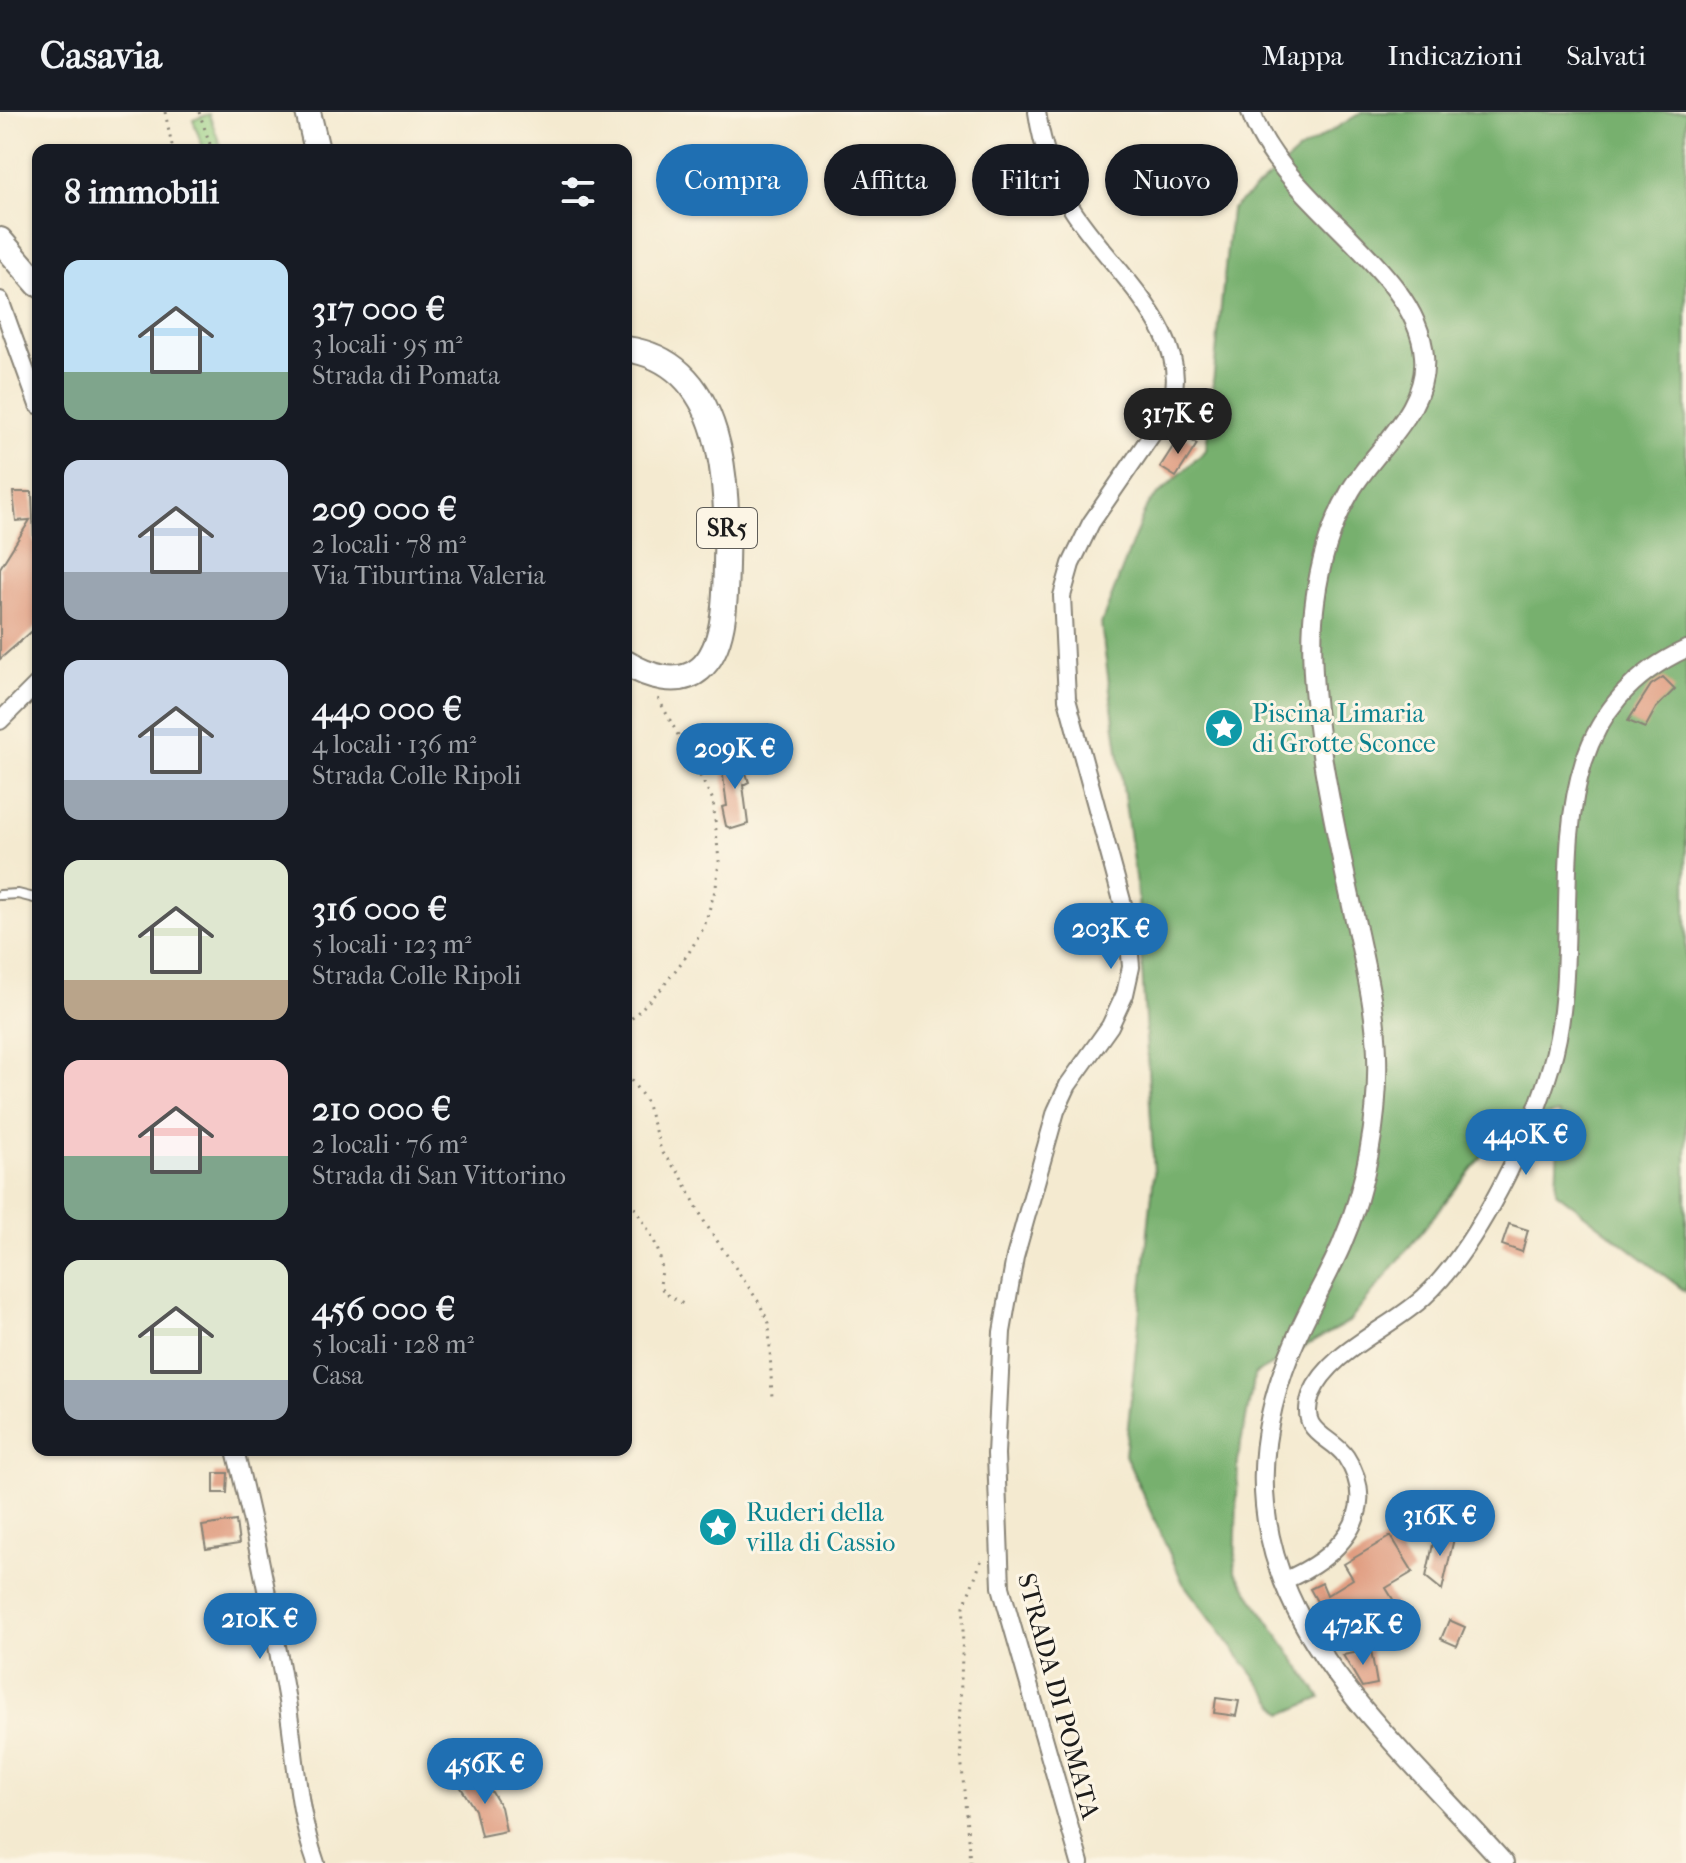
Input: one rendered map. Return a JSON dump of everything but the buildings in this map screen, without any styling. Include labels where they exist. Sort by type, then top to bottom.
[{"type":"main road","points":[[308,112],[316,144]]},
{"type":"main road","points":[[0,240],[32,277]]},
{"type":"main road","name":"SR5","points":[[632,351],[659,359],[686,378],[693,390],[716,435],[725,476],[727,519],[722,611],[708,660],[690,676],[674,678],[650,675],[632,666]]},
{"type":"street","name":"STRADA DI POMATA","points":[[1037,112],[1048,156],[1068,202],[1159,328],[1172,353],[1177,376],[1175,392],[1166,414],[1081,540],[1062,596],[1062,646],[1069,710],[1124,907],[1131,967],[1125,994],[1110,1026],[1068,1085],[1056,1111],[1015,1257],[1002,1332],[996,1454],[1001,1587],[1080,1863]]},
{"type":"street","points":[[1251,112],[1266,143],[1293,180],[1397,294],[1421,338],[1425,361],[1422,383],[1411,408],[1356,482],[1340,512],[1323,558],[1313,614],[1313,649],[1322,743],[1373,1006],[1377,1071],[1370,1139],[1349,1223],[1285,1363],[1269,1415],[1265,1498],[1271,1541],[1283,1581],[1311,1641],[1365,1714],[1504,1863]]},
{"type":"street","points":[[0,300],[32,388]]},
{"type":"street","points":[[1283,1581],[1331,1555],[1346,1538],[1357,1512],[1358,1492],[1351,1466],[1338,1447],[1316,1430],[1308,1416],[1315,1387],[1329,1369],[1413,1307],[1449,1269],[1520,1146],[1543,1091],[1566,1002],[1569,821],[1591,745],[1606,716],[1629,688],[1654,667],[1686,649]]},
{"type":"street","points":[[0,721],[32,689]]},
{"type":"street","points":[[236,1456],[265,1575],[287,1704],[298,1795],[316,1863]]},
{"type":"lane","points":[[0,895],[32,898]]},
{"type":"path","points":[[165,112],[172,144]]},
{"type":"path","points":[[199,112],[210,144]]},
{"type":"path","points":[[632,1018],[661,989],[704,927],[716,887],[719,861],[713,800],[654,688]]},
{"type":"path","points":[[632,1082],[645,1099],[662,1153],[680,1174],[705,1223],[758,1301],[769,1323],[772,1399]]},
{"type":"path","points":[[632,1205],[660,1254],[664,1269],[660,1284],[664,1293],[685,1305]]},
{"type":"path","points":[[970,1863],[959,1730],[964,1606],[986,1548]]},
{"type":"green space","points":[[1362,112],[1686,112],[1686,1292],[1556,1192],[1559,1113],[1507,1125],[1349,1322],[1255,1374],[1238,1458],[1235,1572],[1321,1698],[1283,1714],[1183,1583],[1125,1455],[1154,1173],[1138,899],[1101,624],[1147,505],[1206,450],[1230,216],[1238,216],[1238,204],[1299,151]]},
{"type":"green space","points":[[209,114],[220,144],[202,144],[193,120]]},
{"type":"place","name":"Piscina Limaria di Grotte Sconce","points":[[1224,728]]},
{"type":"place","name":"Ruderi della villa di Cassio","points":[[718,1527]]}]
